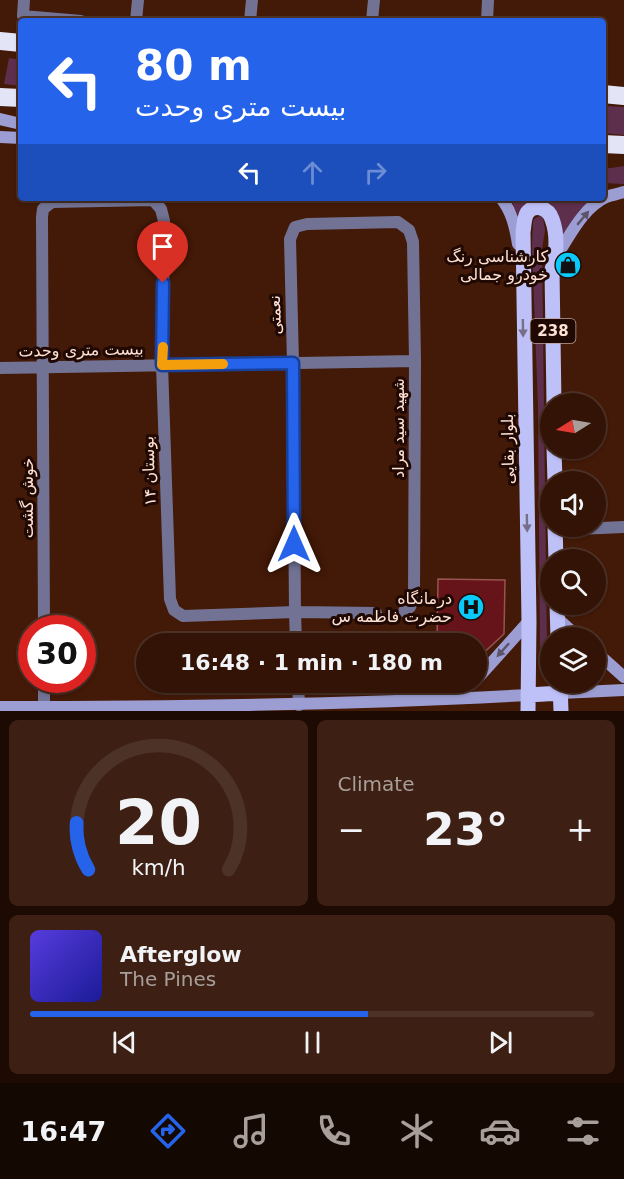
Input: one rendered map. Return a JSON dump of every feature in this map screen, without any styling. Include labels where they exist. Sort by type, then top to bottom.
[{"type":"highway","points":[[0,41],[18,43]]},
{"type":"highway","points":[[606,94],[624,96]]},
{"type":"highway","points":[[0,97],[18,98]]},
{"type":"highway","points":[[606,144],[624,145]]},
{"type":"main road","points":[[0,119],[18,123]]},
{"type":"main road","points":[[0,137],[18,138]]},
{"type":"main road","points":[[606,189],[624,192]]},
{"type":"main road","name":"238","points":[[606,198],[624,192]]},
{"type":"main road","name":"بلوار بقایی","points":[[503,201],[515,223],[522,269],[529,621],[528,703]]},
{"type":"main road","name":"238","points":[[554,393],[552,270],[555,258],[584,215],[601,201]]},
{"type":"main road","points":[[522,269],[524,222],[527,213],[538,207],[547,210],[552,218],[555,258]]},
{"type":"main road","points":[[560,615],[570,627]]},
{"type":"main road","points":[[487,668],[529,621]]},
{"type":"main road","points":[[606,661],[624,677]]},
{"type":"main road","points":[[0,707],[299,705],[459,699],[528,703],[624,690]]},
{"type":"main road","points":[[459,699],[464,693]]},
{"type":"street","points":[[24,0],[23,16],[46,18]]},
{"type":"street","points":[[250,18],[252,0]]},
{"type":"street","points":[[372,18],[374,0]]},
{"type":"street","points":[[486,18],[488,0]]},
{"type":"street","points":[[136,18],[138,3]]},
{"type":"street","name":"خوش گشت","points":[[44,615],[42,217],[44,208],[52,202],[102,201]]},
{"type":"street","name":"خوش گشت","points":[[154,201],[161,209]]},
{"type":"street","name":"بوستان ۱۴","points":[[161,209],[164,221],[162,365],[170,599],[174,610],[183,616],[294,612]]},
{"type":"street","name":"شهید سید مراد","points":[[290,238],[295,227],[307,224],[398,222],[409,230],[413,242],[414,597],[410,607],[404,611]]},
{"type":"street","name":"نعمتی","points":[[290,238],[295,633]]},
{"type":"street","name":"بیست متری وحدت","points":[[0,368],[415,361]]},
{"type":"street","points":[[606,527],[624,527]]},
{"type":"street","points":[[294,612],[376,613]]},
{"type":"street","points":[[44,693],[44,707]]},
{"type":"street","points":[[298,693],[299,705]]},
{"type":"shaded area","points":[[9,58],[18,60],[18,86],[4,84]]},
{"type":"shaded area","points":[[606,106],[624,107],[624,135],[606,133]]},
{"type":"shaded area","points":[[624,166],[624,184],[606,183],[606,168]]},
{"type":"shaded area","points":[[511,201],[534,201],[525,204],[518,216]]},
{"type":"shaded area","points":[[543,201],[589,201],[579,211],[563,237],[558,215],[548,203]]},
{"type":"shaded area","points":[[540,216],[543,218],[545,230],[542,250],[544,393],[540,393],[540,459],[545,459],[545,471],[540,471],[540,537],[546,537],[546,549],[540,549],[540,615],[547,615],[547,627],[540,627],[540,650],[538,407],[532,246],[535,218]]},
{"type":"building","name":"درمانگاه حضرت فاطمه س","points":[[438,579],[505,580],[504,634],[487,650],[487,633],[437,633]]},
{"type":"slow traffic","points":[[163,347],[162,365],[223,364]]},
{"type":"place","name":"کارشناسی رنگ خودرو جمالی","points":[[568,265]]},
{"type":"place","name":"درمانگاه حضرت فاطمه س","points":[[471,607]]},
{"type":"route","points":[[163,283],[162,365],[293,363],[294,544]]}]
